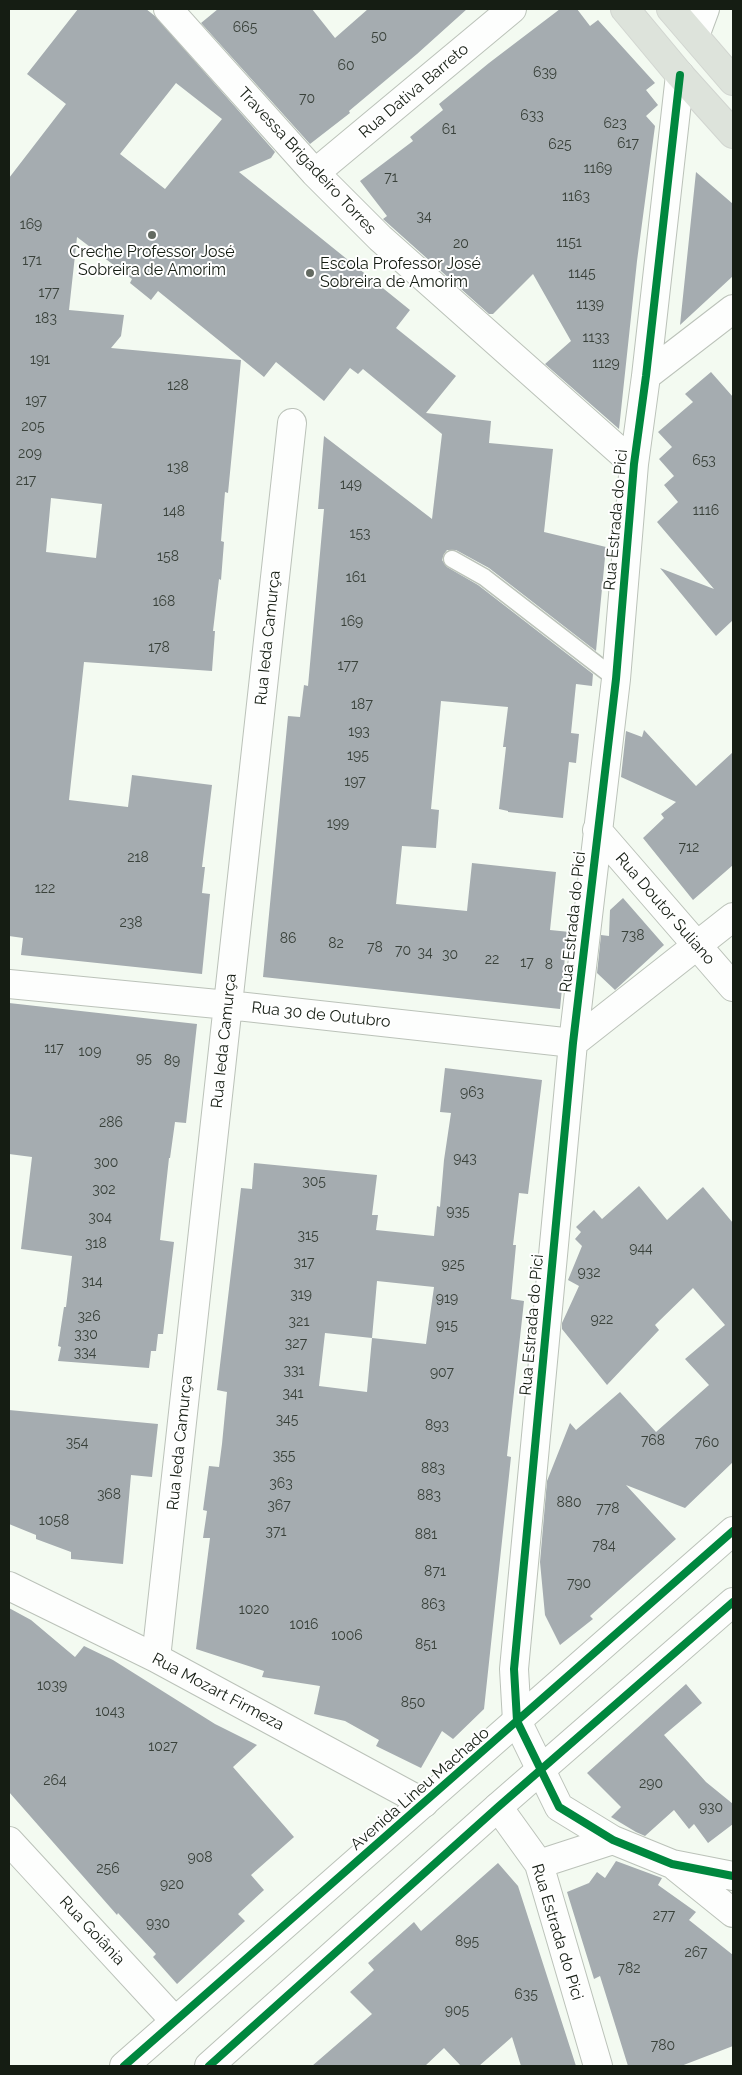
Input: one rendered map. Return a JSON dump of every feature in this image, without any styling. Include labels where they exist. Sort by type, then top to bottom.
[{"type":"main road","points":[[624,9],[733,134]]},
{"type":"main road","points":[[670,9],[733,81]]},
{"type":"street","name":"Travessa Brigadeiro Torres","points":[[168,9],[315,173],[380,238],[634,464]]},
{"type":"street","name":"Rua Dativa Barreto","points":[[315,173],[512,9]]},
{"type":"street","points":[[695,36],[705,9]]},
{"type":"street","name":"Rua Estrada do Pici","points":[[542,1768],[518,1721],[514,1669],[573,1043],[616,680],[634,464],[646,376],[680,75]]},
{"type":"street","points":[[646,376],[733,308]]},
{"type":"street","name":"Rua Ieda Camurça","points":[[156,1658],[292,423]]},
{"type":"street","name":"Rua Doutor Suliano","points":[[597,830],[699,946],[733,988]]},
{"type":"street","points":[[573,1043],[733,918]]},
{"type":"street","name":"Rua 30 de Outubro","points":[[9,984],[228,1005],[573,1043]]},
{"type":"street","name":"Avenida Lineu Machado","points":[[124,2066],[733,1531]]},
{"type":"street","name":"Rua Mozart Firmeza","points":[[9,1586],[156,1658],[424,1803]]},
{"type":"street","points":[[212,2065],[498,1807],[733,1602]]},
{"type":"street","points":[[542,1768],[559,1807],[613,1840],[672,1864],[733,1876]]},
{"type":"street","name":"Rua Estrada do Pici","points":[[498,1807],[539,1864],[598,2066]]},
{"type":"street","points":[[539,1864],[613,1840]]},
{"type":"street","name":"Rua Goiânia","points":[[9,1841],[175,2021]]},
{"type":"street","points":[[672,1864],[733,1913]]},
{"type":"lane","points":[[452,560],[484,577],[616,680]]},
{"type":"building","points":[[78,9],[146,9],[155,16],[275,152],[271,158],[239,172],[410,310],[396,328],[456,376],[426,413],[491,421],[489,443],[553,449],[544,532],[606,547],[596,651],[489,568],[456,550],[447,550],[442,560],[447,567],[478,585],[593,674],[592,686],[576,684],[571,733],[579,734],[576,763],[569,762],[563,818],[508,812],[499,809],[506,747],[503,747],[508,707],[441,701],[431,809],[439,810],[436,848],[402,846],[396,904],[467,911],[472,863],[556,872],[550,930],[570,932],[568,948],[566,946],[560,1009],[263,977],[288,716],[300,717],[304,685],[308,686],[324,509],[318,509],[324,436],[432,519],[442,434],[363,369],[358,374],[350,368],[324,401],[276,362],[264,377],[158,291],[151,300],[130,283],[132,279],[77,237],[69,310],[124,315],[121,336],[111,348],[241,360],[228,493],[225,492],[221,541],[224,542],[221,580],[219,579],[213,631],[215,631],[212,671],[84,662],[69,800],[128,807],[132,775],[212,785],[202,867],[205,867],[202,893],[210,894],[202,974],[21,955],[23,938],[9,936],[9,178],[66,104],[27,74]],"holes":[[[176,83],[222,119],[165,189],[120,154]],[[51,498],[102,504],[96,558],[46,552]]]},
{"type":"building","points":[[218,9],[312,9],[335,38],[368,9],[467,9],[349,111],[350,113],[310,144],[201,23]]},
{"type":"building","points":[[560,9],[577,9],[590,26],[598,20],[655,83],[646,90],[658,105],[646,116],[655,126],[637,261],[619,429],[545,364],[571,341],[533,274],[493,314],[489,314],[383,219],[387,216],[360,181],[413,141],[410,137],[443,110],[439,104]]},
{"type":"building","points":[[696,172],[733,204],[733,276],[680,325]]},
{"type":"building","points":[[711,372],[733,397],[733,620],[716,636],[660,568],[714,589],[657,522],[678,502],[664,485],[674,476],[659,459],[672,447],[658,432],[693,402],[685,394]]},
{"type":"building","points":[[644,730],[696,786],[733,752],[733,865],[693,900],[643,838],[664,818],[661,814],[676,802],[621,777],[626,731],[642,737]]},
{"type":"building","points":[[623,898],[664,945],[615,990],[597,973],[601,935],[609,936],[610,910]]},
{"type":"building","points":[[9,1003],[197,1024],[186,1123],[175,1122],[169,1158],[160,1240],[174,1242],[163,1334],[158,1334],[156,1351],[151,1351],[149,1368],[58,1361],[61,1347],[58,1346],[64,1307],[66,1307],[72,1256],[21,1249],[32,1157],[9,1154]]},
{"type":"building","points":[[445,1068],[542,1080],[528,1194],[519,1193],[513,1245],[516,1245],[511,1299],[524,1301],[507,1456],[511,1457],[484,1709],[453,1739],[442,1731],[421,1768],[376,1746],[379,1740],[345,1721],[314,1714],[320,1686],[262,1677],[264,1671],[196,1649],[210,1538],[203,1538],[207,1511],[203,1510],[209,1466],[219,1467],[222,1444],[227,1392],[217,1390],[241,1188],[252,1189],[254,1163],[377,1175],[372,1215],[378,1215],[376,1230],[434,1236],[437,1206],[440,1207],[451,1113],[440,1112]],"holes":[[[377,1281],[434,1287],[426,1344],[372,1338]],[[325,1333],[372,1338],[367,1392],[319,1386]]]},
{"type":"building","points":[[639,1186],[667,1220],[703,1187],[733,1223],[733,1462],[685,1508],[626,1485],[676,1539],[590,1616],[593,1619],[560,1645],[545,1615],[540,1562],[547,1481],[570,1423],[576,1430],[620,1392],[656,1432],[709,1385],[685,1359],[725,1325],[693,1288],[655,1325],[659,1330],[607,1385],[562,1329],[562,1323],[579,1286],[568,1280],[582,1246],[575,1239],[581,1232],[576,1227],[594,1210],[602,1219]]},
{"type":"building","points":[[9,1410],[158,1424],[152,1477],[131,1475],[123,1564],[71,1559],[71,1552],[36,1539],[36,1535],[9,1524]]},
{"type":"building","points":[[9,1608],[31,1620],[75,1657],[84,1646],[113,1660],[215,1724],[257,1745],[233,1767],[294,1837],[251,1875],[264,1890],[238,1914],[245,1921],[177,1984],[153,1957],[156,1954],[118,1913],[117,1915],[9,1792]]},
{"type":"building","points":[[686,1684],[702,1703],[664,1735],[706,1782],[733,1804],[733,1824],[708,1843],[694,1824],[689,1829],[674,1810],[645,1836],[636,1832],[611,1817],[621,1807],[587,1773]]},
{"type":"building","points":[[616,1861],[662,1878],[658,1885],[696,1912],[689,1920],[733,1955],[733,2046],[681,2066],[628,2066],[600,1976],[594,1979],[567,1892],[589,1883],[597,1872],[605,1878]]},
{"type":"building","points":[[498,1863],[518,1886],[576,2066],[521,2066],[512,2037],[479,2066],[461,2066],[444,2048],[425,2066],[312,2066],[372,2014],[350,1992],[374,1970],[368,1963],[414,1922],[421,1931]]},
{"type":"cycle path","points":[[680,75],[646,376],[634,464],[616,679],[573,1043],[514,1669],[517,1721],[559,1807],[613,1840],[672,1864],[733,1876]]},
{"type":"cycle path","points":[[124,2066],[733,1531]]},
{"type":"cycle path","points":[[209,2066],[498,1807],[733,1602]]},
{"type":"place","name":"Creche Professor José Sobreira de Amorim","points":[[152,235]]},
{"type":"place","name":"Escola Professor José Sobreira de Amorim","points":[[310,273]]}]
